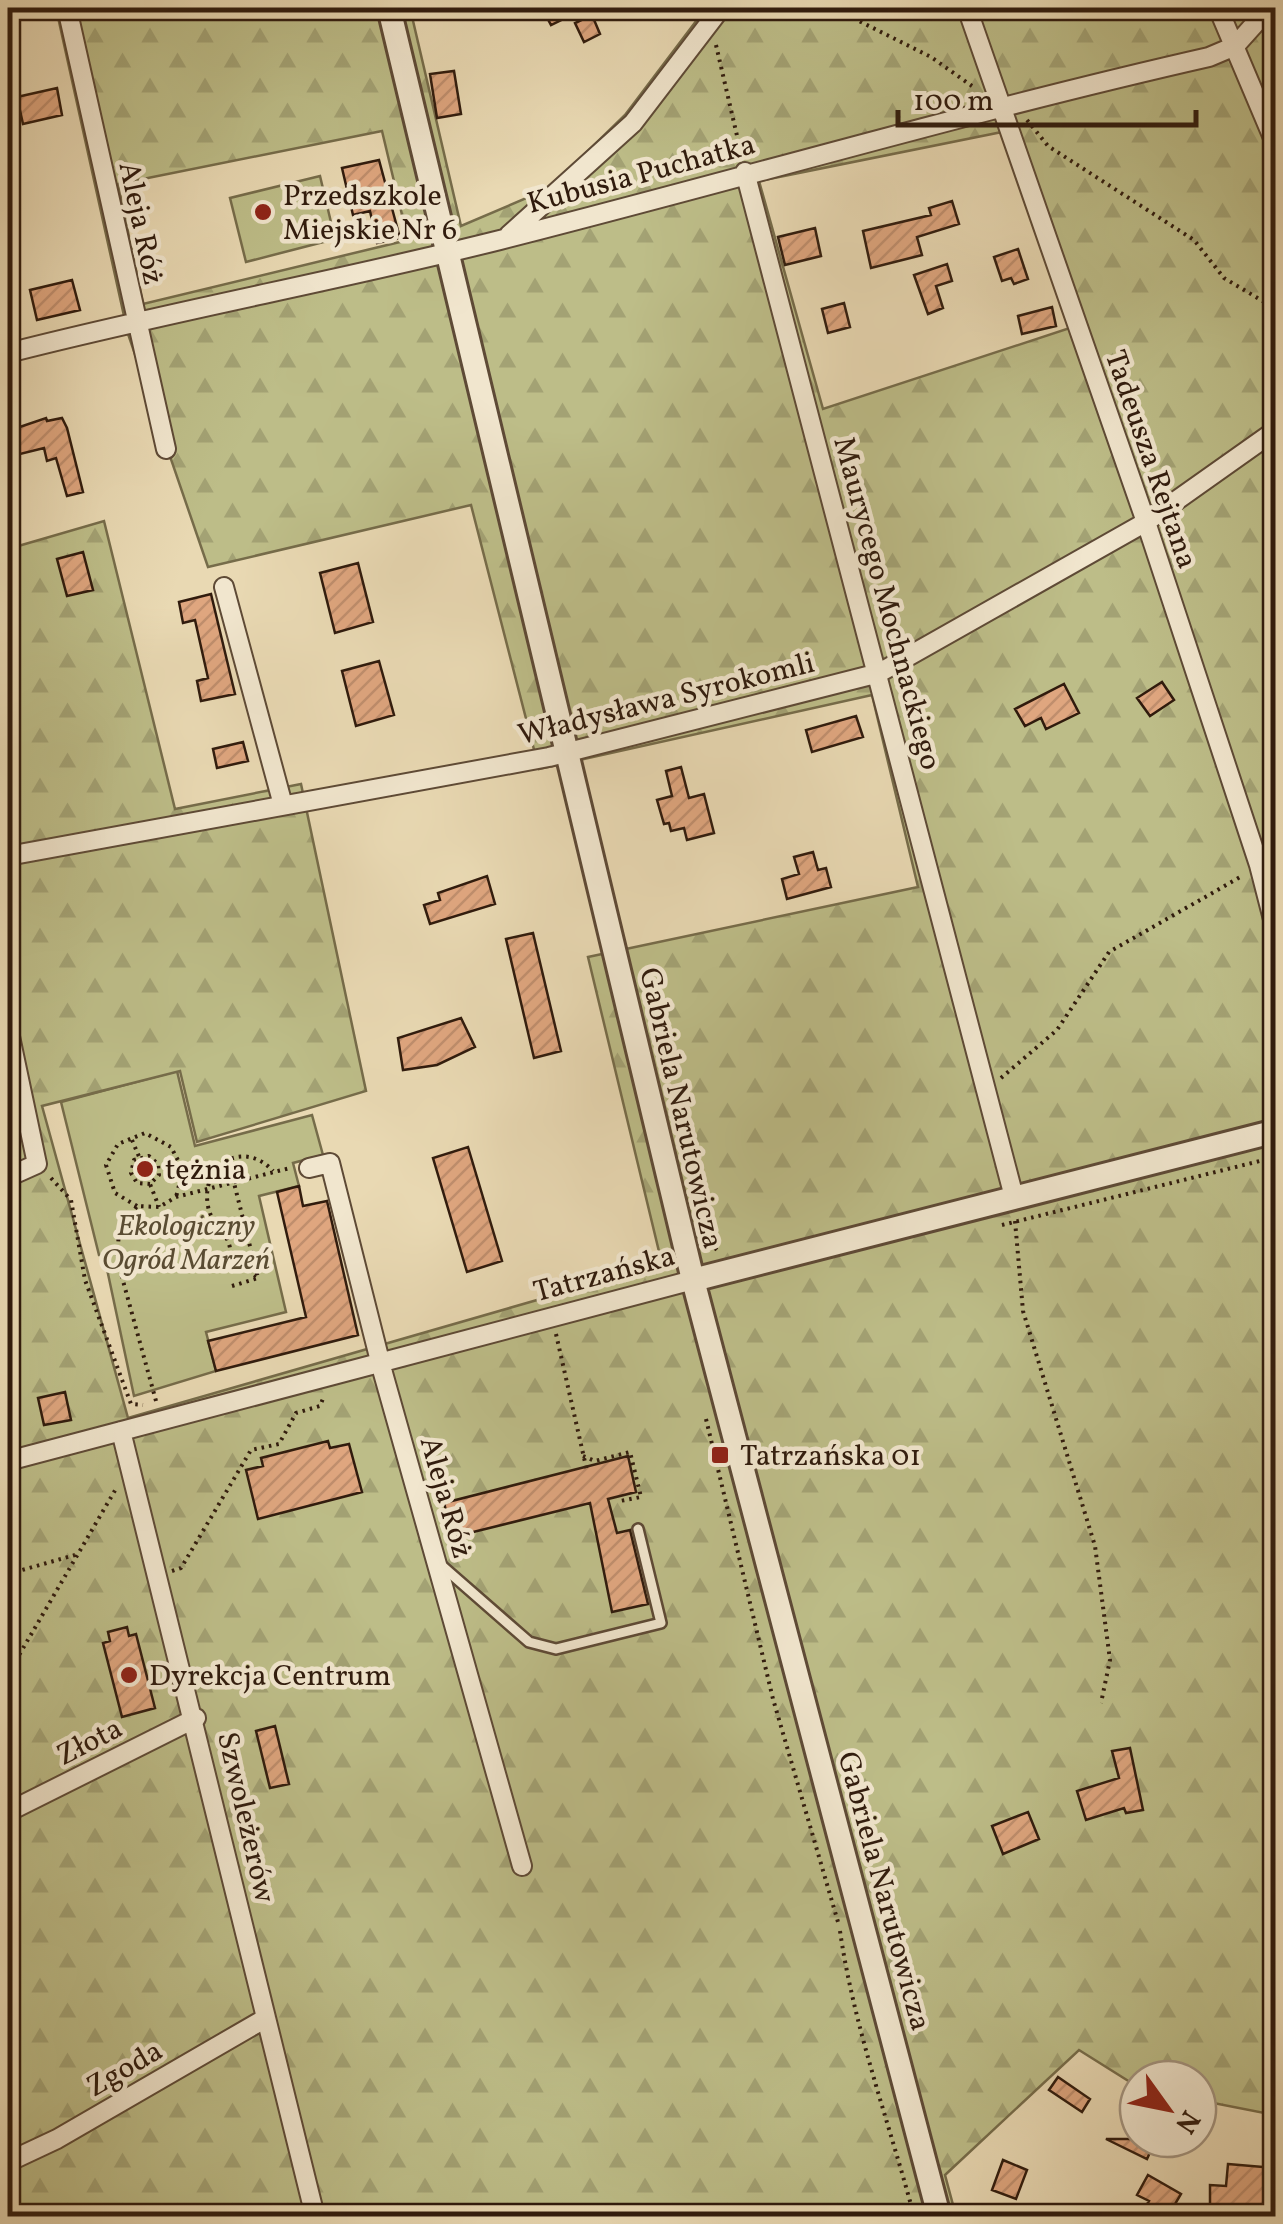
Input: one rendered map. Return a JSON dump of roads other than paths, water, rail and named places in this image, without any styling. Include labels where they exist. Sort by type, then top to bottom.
[{"type":"street","name":"Aleja Róż","points":[[66,8],[166,450]]},
{"type":"street","name":"Gabriela Narutowicza","points":[[389,8],[692,1280],[939,2216]]},
{"type":"street","name":"Tadeusza Rejtana","points":[[966,8],[1146,522],[1276,931]]},
{"type":"street","points":[[1218,8],[1276,145]]},
{"type":"street","name":"Kubusia Puchatka","points":[[8,353],[135,320],[504,239],[1000,105],[1209,58],[1236,46],[1269,8]]},
{"type":"street","points":[[504,239],[633,124],[716,15]]},
{"type":"street","name":"Maurycego Mochnackiego","points":[[745,172],[1014,1197]]},
{"type":"street","name":"Władysława Syrokomli","points":[[8,856],[566,753],[879,673],[1146,522],[1276,430]]},
{"type":"street","points":[[224,587],[282,806]]},
{"type":"street","points":[[1258,865],[1276,852]]},
{"type":"street","points":[[8,1027],[37,1164],[8,1176]]},
{"type":"street","name":"Tatrzańska","points":[[8,1462],[692,1280],[1276,1131]]},
{"type":"street","name":"Aleja Róż","points":[[301,1168],[330,1163],[381,1364],[522,1866]]},
{"type":"street","name":"Szwoleżerów","points":[[121,1430],[196,1718],[315,2216]]},
{"type":"street","name":"Złota","points":[[8,1812],[196,1718]]},
{"type":"street","name":"Zgoda","points":[[8,2162],[58,2139],[266,2018]]},
{"type":"lane","points":[[436,1561],[530,1642],[556,1649],[662,1623],[638,1530]]},
{"type":"place","name":"Przedszkole Miejskie Nr 6","points":[[263,212]]},
{"type":"place","name":"tężnia","points":[[145,1169]]},
{"type":"place","name":"Tatrzańska 01","points":[[720,1455]]},
{"type":"place","name":"Dyrekcja Centrum","points":[[129,1675]]},
{"type":"park label","name":"Ekologiczny Ogród Marzeń","points":[[186,1242]]}]
